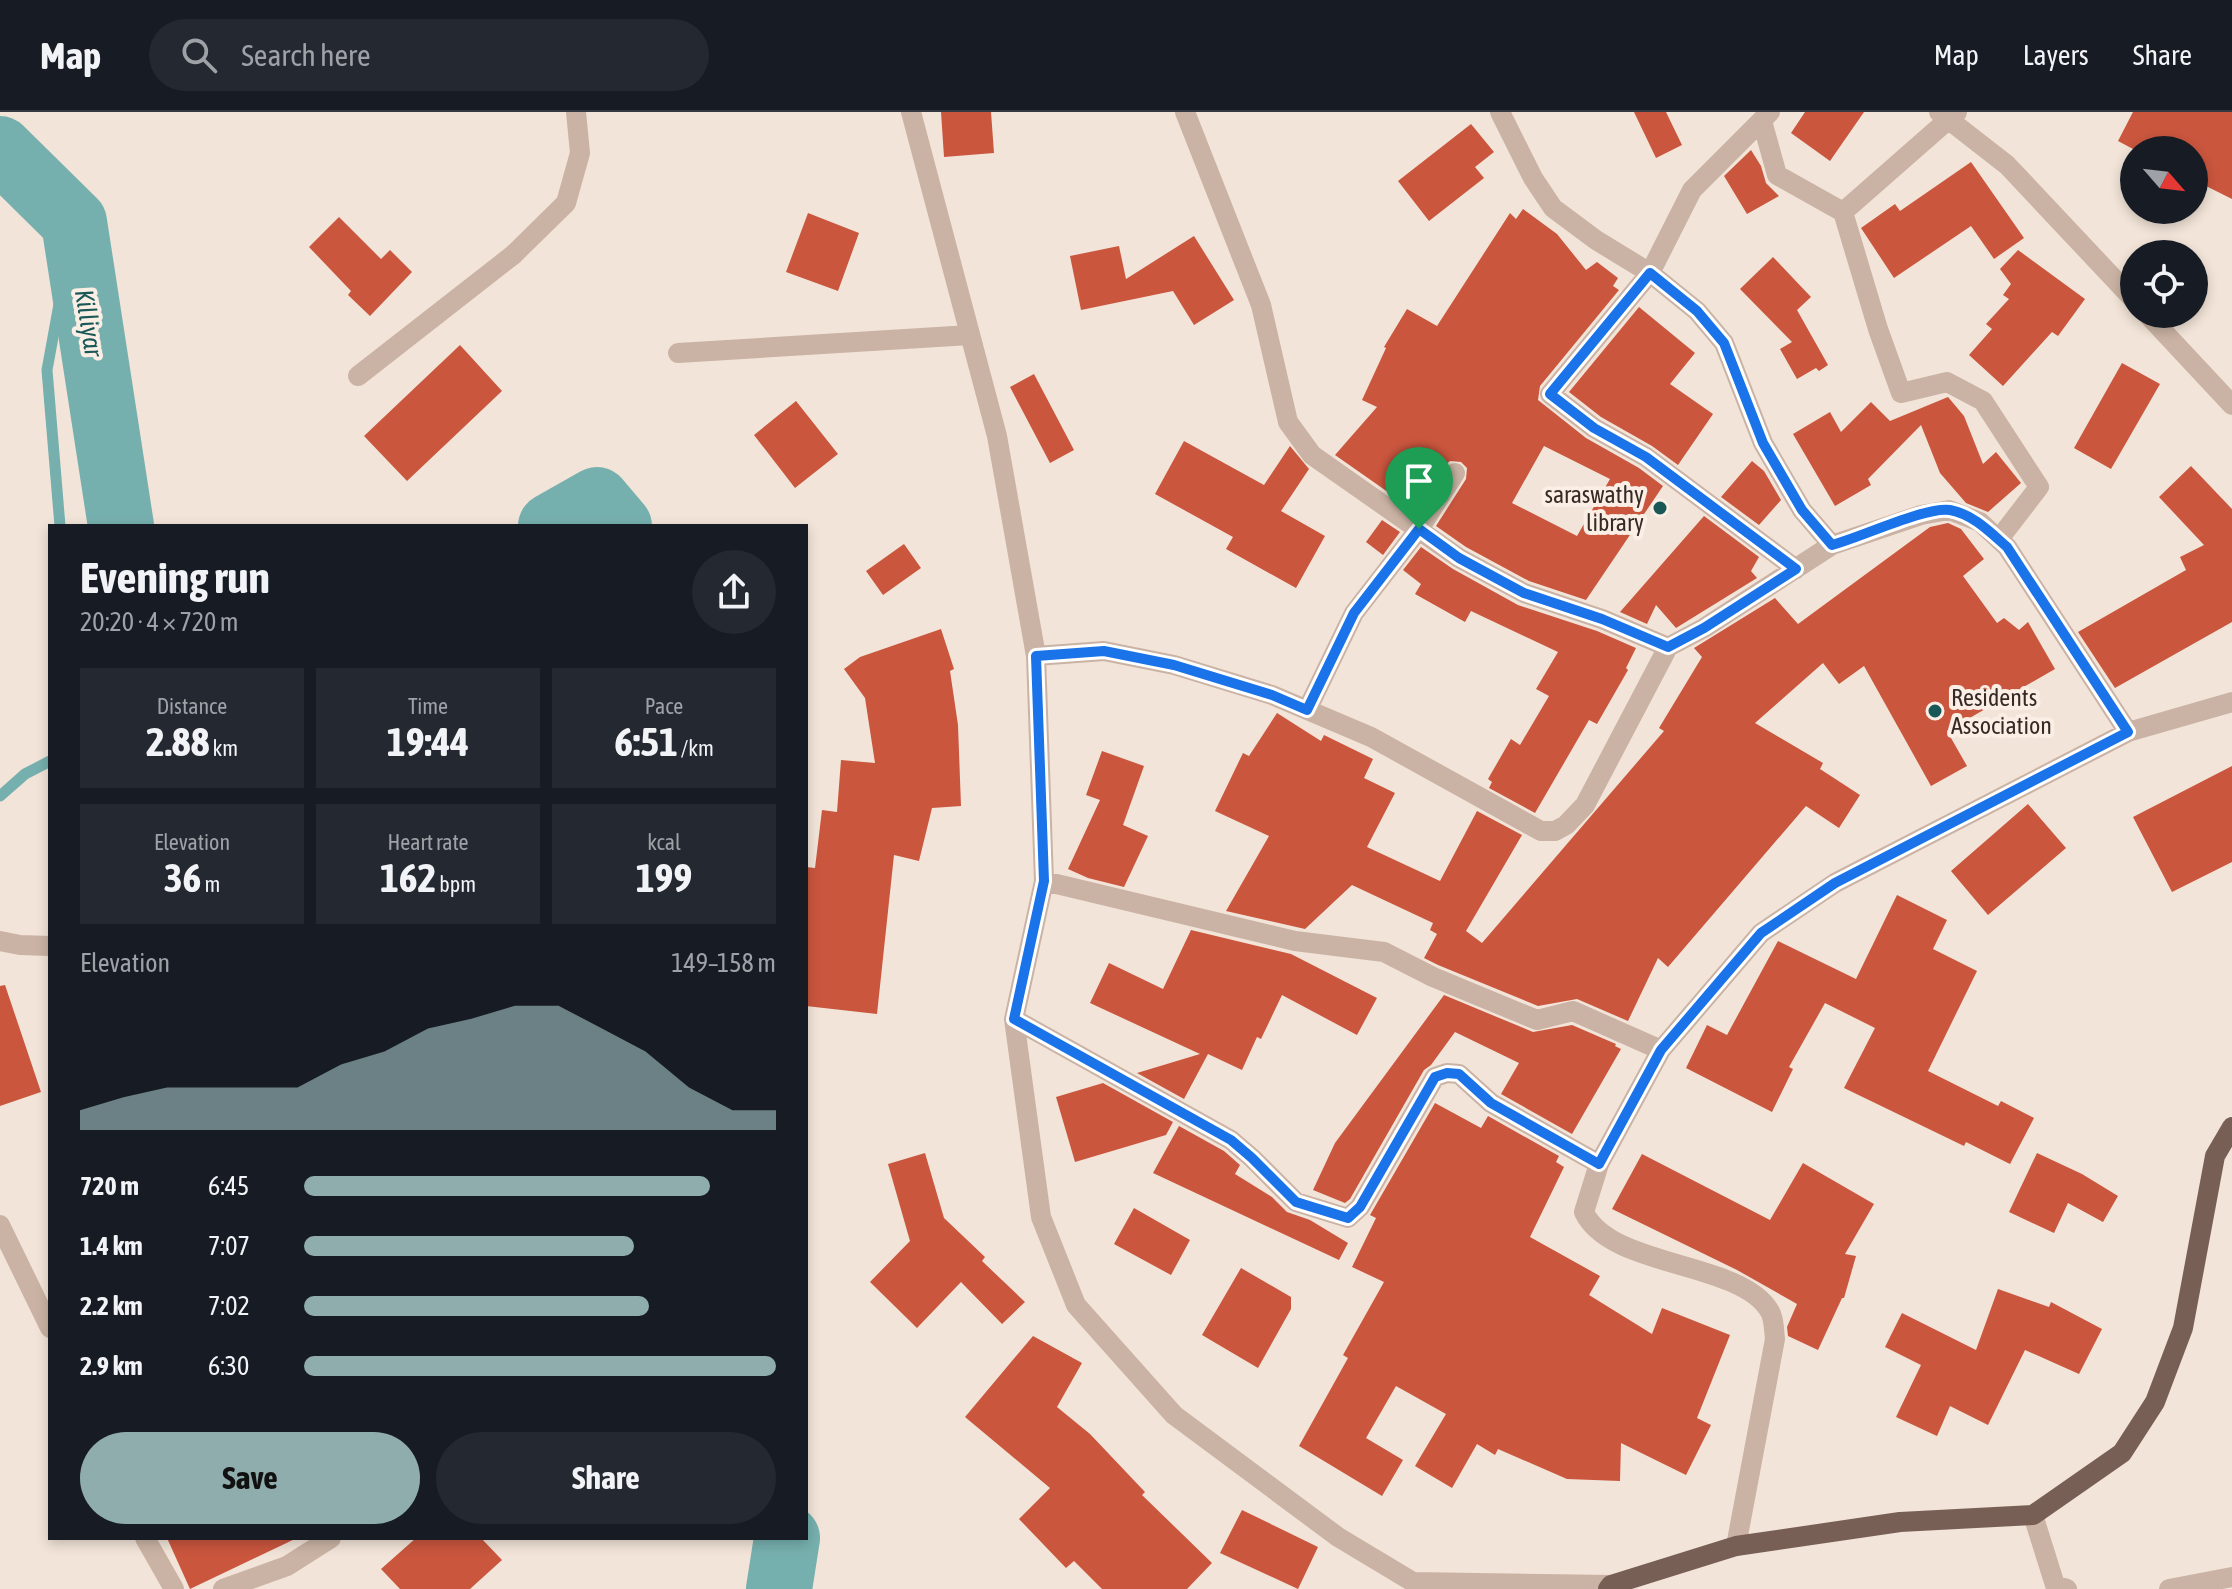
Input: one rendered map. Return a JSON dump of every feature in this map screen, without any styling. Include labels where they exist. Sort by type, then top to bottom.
[{"type":"main road","points":[[1610,1587],[1736,1546],[1900,1522],[2033,1515],[2122,1453],[2155,1402],[2183,1328],[2215,1156],[2232,1127]]},
{"type":"street","points":[[358,376],[513,255],[566,203],[580,153],[576,112]]},
{"type":"street","points":[[911,112],[997,436],[1036,656],[1044,881],[1014,1019],[1041,1217],[1076,1305],[1174,1415],[1338,1537],[1413,1582],[1610,1587]]},
{"type":"street","points":[[1185,112],[1261,305],[1288,422],[1312,455],[1459,558],[1524,593],[1602,619],[1668,647]]},
{"type":"street","points":[[1500,112],[1533,178],[1553,208],[1596,240],[1650,273],[1697,311],[1724,343],[1763,443],[1802,510],[1832,545]]},
{"type":"street","points":[[1843,212],[1948,114],[2007,165],[2120,285]]},
{"type":"street","points":[[1766,116],[1692,190],[1650,273],[1550,394],[1594,428],[1646,457],[1796,569]]},
{"type":"street","points":[[1766,116],[1777,175],[1843,212],[1901,393],[1947,382],[1983,401],[2039,487],[1999,539]]},
{"type":"street","points":[[2160,328],[2232,405]]},
{"type":"street","points":[[678,353],[970,335]]},
{"type":"street","points":[[1307,710],[1354,613],[1419,529],[1455,473]]},
{"type":"street","points":[[1036,656],[1104,651],[1174,665],[1272,695],[1371,737],[1520,822],[1541,831],[1555,831],[1566,825],[1585,805],[1668,647],[1704,628],[1832,545],[1921,515],[1949,510],[1980,522],[2007,547],[2128,732]]},
{"type":"street","points":[[1736,1546],[1775,1339],[1770,1311],[1749,1289],[1630,1249],[1590,1226],[1584,1212],[1599,1164],[1661,1050],[1761,933],[1835,883],[2128,732],[2232,702]]},
{"type":"street","points":[[1044,881],[1295,941],[1384,952],[1433,977],[1537,1020],[1573,1011],[1661,1050]]},
{"type":"street","points":[[0,941],[48,946]]},
{"type":"street","points":[[1014,1019],[1231,1140],[1296,1202],[1348,1218],[1360,1207],[1435,1077],[1447,1073],[1459,1074],[1491,1103],[1599,1164]]},
{"type":"street","points":[[0,1225],[48,1324]]},
{"type":"street","points":[[2033,1515],[2055,1585],[2067,1589]]},
{"type":"street","points":[[146,1540],[174,1589]]},
{"type":"street","points":[[223,1589],[287,1566],[328,1540]]},
{"type":"street","points":[[2169,1589],[2232,1577]]},
{"type":"building","points":[[941,112],[991,112],[994,153],[944,157]]},
{"type":"building","points":[[1634,112],[1666,112],[1682,145],[1656,158]]},
{"type":"building","points":[[1805,112],[1864,112],[1830,161],[1791,133]]},
{"type":"building","points":[[2133,112],[2232,112],[2232,199],[2208,187],[2208,136],[2121,136]]},
{"type":"building","points":[[1471,124],[1494,152],[1475,167],[1484,178],[1429,221],[1398,181]]},
{"type":"building","points":[[1751,150],[1761,166],[1766,183],[1779,196],[1747,214],[1724,176]]},
{"type":"building","points":[[1971,162],[2024,238],[1994,259],[1971,226],[1894,278],[1861,228],[1895,204],[1900,211]]},
{"type":"building","points":[[1523,209],[1557,234],[1586,270],[1597,262],[1618,278],[1613,286],[1619,290],[1540,386],[1538,400],[1586,438],[1639,468],[1663,486],[1586,600],[1529,581],[1466,547],[1436,526],[1466,479],[1467,468],[1461,462],[1450,461],[1445,465],[1415,511],[1335,455],[1377,407],[1362,400],[1384,347],[1407,309],[1437,326],[1510,213],[1516,219]],"holes":[[[1544,446],[1610,479],[1577,536],[1512,503]]]},
{"type":"building","points":[[808,213],[859,233],[838,291],[786,272]]},
{"type":"building","points":[[339,217],[381,259],[390,250],[412,272],[370,316],[348,295],[351,291],[309,247]]},
{"type":"building","points":[[1194,236],[1234,300],[1194,325],[1173,291],[1081,310],[1070,256],[1119,246],[1126,279]]},
{"type":"building","points":[[2018,250],[2085,299],[2058,336],[2052,332],[2003,386],[1969,355],[1992,329],[1986,324],[2009,299],[2003,295],[2011,284],[2000,269]]},
{"type":"building","points":[[1773,257],[1811,297],[1797,310],[1828,365],[1797,379],[1780,349],[1792,342],[1740,289]]},
{"type":"building","points":[[1639,307],[1695,353],[1670,384],[1713,414],[1678,465],[1601,417],[1569,392]]},
{"type":"building","points":[[460,345],[502,391],[407,481],[364,436]]},
{"type":"building","points":[[2122,363],[2160,384],[2111,469],[2074,448]]},
{"type":"building","points":[[1034,374],[1074,450],[1050,463],[1010,387]]},
{"type":"building","points":[[1948,397],[1964,416],[1983,464],[1996,452],[2021,483],[1988,512],[1966,503],[1940,473],[1921,425],[1868,479],[1871,485],[1835,506],[1793,434],[1830,412],[1841,432],[1871,402],[1890,421]]},
{"type":"building","points":[[796,401],[838,454],[795,488],[754,435]]},
{"type":"building","points":[[1184,441],[1264,485],[1290,446],[1309,469],[1281,511],[1325,536],[1296,588],[1226,549],[1233,537],[1155,494]]},
{"type":"building","points":[[1752,461],[1764,471],[1781,500],[1759,525],[1721,497]]},
{"type":"building","points":[[2191,466],[2232,509],[2232,622],[2115,688],[2078,632],[2186,570],[2180,557],[2204,545],[2159,497]]},
{"type":"building","points":[[1704,516],[1759,557],[1751,571],[1757,578],[1676,628],[1656,605],[1647,624],[1620,612]]},
{"type":"building","points":[[1382,520],[1400,532],[1383,555],[1366,542]]},
{"type":"building","points":[[1948,523],[1961,529],[1984,559],[1963,576],[1997,623],[2004,618],[2019,630],[2028,622],[2055,669],[1947,731],[1967,766],[1931,786],[1864,666],[1839,684],[1823,663],[1755,723],[1823,763],[1820,769],[1860,795],[1839,828],[1806,806],[1668,967],[1658,958],[1628,1021],[1577,999],[1538,1006],[1438,965],[1424,958],[1437,934],[1430,930],[1433,923],[1352,885],[1305,929],[1226,911],[1269,836],[1215,811],[1243,753],[1249,756],[1277,713],[1321,741],[1324,735],[1373,759],[1364,778],[1395,793],[1367,847],[1440,881],[1477,811],[1522,835],[1466,931],[1482,943],[1664,731],[1659,728],[1702,657],[1694,648],[1775,598],[1798,624],[1930,527]]},
{"type":"building","points":[[904,544],[921,568],[883,595],[866,571]]},
{"type":"building","points":[[1421,547],[1453,569],[1518,605],[1597,631],[1636,648],[1626,668],[1628,670],[1597,724],[1589,720],[1535,813],[1489,788],[1492,782],[1488,779],[1511,739],[1520,745],[1549,696],[1536,689],[1558,652],[1471,611],[1465,622],[1415,594],[1421,584],[1403,570]]},
{"type":"building","points":[[941,629],[954,669],[950,671],[958,725],[961,806],[932,808],[919,861],[894,855],[877,1014],[808,1006],[808,867],[815,868],[822,810],[837,812],[841,760],[875,763],[865,698],[844,669],[860,657]]},
{"type":"building","points":[[1102,751],[1144,766],[1123,825],[1148,836],[1124,887],[1088,878],[1068,869],[1100,800],[1086,795]]},
{"type":"building","points":[[2232,766],[2232,862],[2172,892],[2133,817]]},
{"type":"building","points":[[2028,804],[2066,848],[1988,915],[1951,871]]},
{"type":"building","points":[[1897,895],[1947,920],[1933,949],[1977,971],[1928,1071],[1998,1106],[2001,1101],[2034,1118],[2010,1164],[1966,1142],[1964,1146],[1844,1088],[1875,1028],[1825,1003],[1789,1067],[1793,1069],[1772,1112],[1686,1068],[1707,1025],[1727,1035],[1778,941],[1856,979]]},
{"type":"building","points":[[1191,930],[1291,954],[1377,998],[1357,1035],[1282,995],[1242,1070],[1208,1054],[1184,1099],[1137,1073],[1200,1054],[1090,1003],[1109,963],[1163,989]]},
{"type":"building","points":[[5,985],[41,1092],[0,1106],[0,986]]},
{"type":"building","points":[[1444,995],[1533,1032],[1572,1025],[1621,1049],[1572,1134],[1501,1094],[1519,1063],[1455,1032],[1424,1070],[1350,1199],[1345,1203],[1313,1190],[1335,1143]]},
{"type":"building","points":[[1103,1083],[1173,1122],[1166,1135],[1075,1162],[1056,1097]]},
{"type":"building","points":[[1435,1103],[1481,1128],[1488,1116],[1559,1156],[1556,1162],[1564,1167],[1530,1237],[1600,1276],[1589,1295],[1652,1334],[1662,1308],[1730,1335],[1697,1418],[1711,1425],[1686,1475],[1621,1443],[1620,1481],[1567,1479],[1498,1449],[1495,1455],[1477,1444],[1452,1488],[1415,1466],[1446,1414],[1396,1386],[1366,1438],[1403,1460],[1382,1496],[1299,1446],[1348,1358],[1343,1355],[1384,1282],[1352,1267],[1376,1218],[1370,1215]]},
{"type":"building","points":[[1179,1126],[1224,1151],[1240,1165],[1235,1174],[1272,1197],[1287,1212],[1310,1220],[1348,1243],[1339,1260],[1153,1173]]},
{"type":"building","points":[[925,1153],[944,1218],[985,1257],[982,1261],[1025,1302],[1002,1324],[961,1282],[917,1328],[870,1282],[910,1241],[888,1164]]},
{"type":"building","points":[[2037,1153],[2082,1174],[2118,1196],[2103,1222],[2068,1203],[2054,1233],[2009,1212]]},
{"type":"building","points":[[1642,1154],[1770,1220],[1803,1163],[1874,1204],[1845,1254],[1856,1256],[1844,1298],[1818,1350],[1788,1336],[1787,1327],[1797,1304],[1737,1270],[1612,1209]]},
{"type":"building","points":[[1134,1208],[1190,1240],[1171,1275],[1114,1244]]},
{"type":"building","points":[[1241,1268],[1291,1297],[1291,1309],[1258,1368],[1202,1335]]},
{"type":"building","points":[[1998,1289],[2049,1307],[2051,1302],[2102,1329],[2079,1374],[2025,1350],[1988,1425],[1950,1406],[1937,1436],[1896,1417],[1921,1365],[1885,1347],[1902,1313],[1976,1350]]},
{"type":"building","points":[[1033,1336],[1082,1363],[1057,1407],[1090,1434],[1145,1492],[1142,1495],[1212,1563],[1187,1589],[1102,1589],[1074,1561],[1066,1568],[1019,1519],[1050,1488],[965,1417]]},
{"type":"building","points":[[1242,1510],[1318,1547],[1298,1589],[1220,1553]]},
{"type":"building","points":[[168,1540],[293,1540],[190,1589]]},
{"type":"building","points":[[414,1540],[483,1540],[502,1560],[470,1589],[400,1589],[381,1569]]},
{"type":"waterway","name":"Killiyar","points":[[0,149],[74,222],[121,524]]},
{"type":"waterway","points":[[60,524],[47,370],[74,222]]},
{"type":"waterway","name":"Killiyar","points":[[555,524],[597,500],[617,524]]},
{"type":"waterway","points":[[0,796],[25,774],[48,762]]},
{"type":"waterway","name":"Killiyar","points":[[779,1589],[787,1540]]},
{"type":"place","name":"saraswathy library","points":[[1660,508]]},
{"type":"place","name":"Residents Association","points":[[1935,711]]},
{"type":"route","points":[[1650,273],[1697,311],[1724,343],[1763,443],[1802,510],[1832,545],[1921,515],[1949,510],[1980,522],[2007,547],[2128,732],[1835,883],[1761,933],[1661,1050],[1599,1164],[1491,1103],[1459,1074],[1447,1073],[1435,1077],[1360,1207],[1348,1218],[1296,1202],[1231,1140],[1014,1019],[1044,881],[1036,656],[1104,651],[1174,665],[1272,695],[1307,710],[1354,613],[1419,529],[1459,558],[1524,593],[1602,619],[1668,647],[1704,628],[1796,569],[1646,457],[1594,428],[1550,394],[1650,273]]}]
